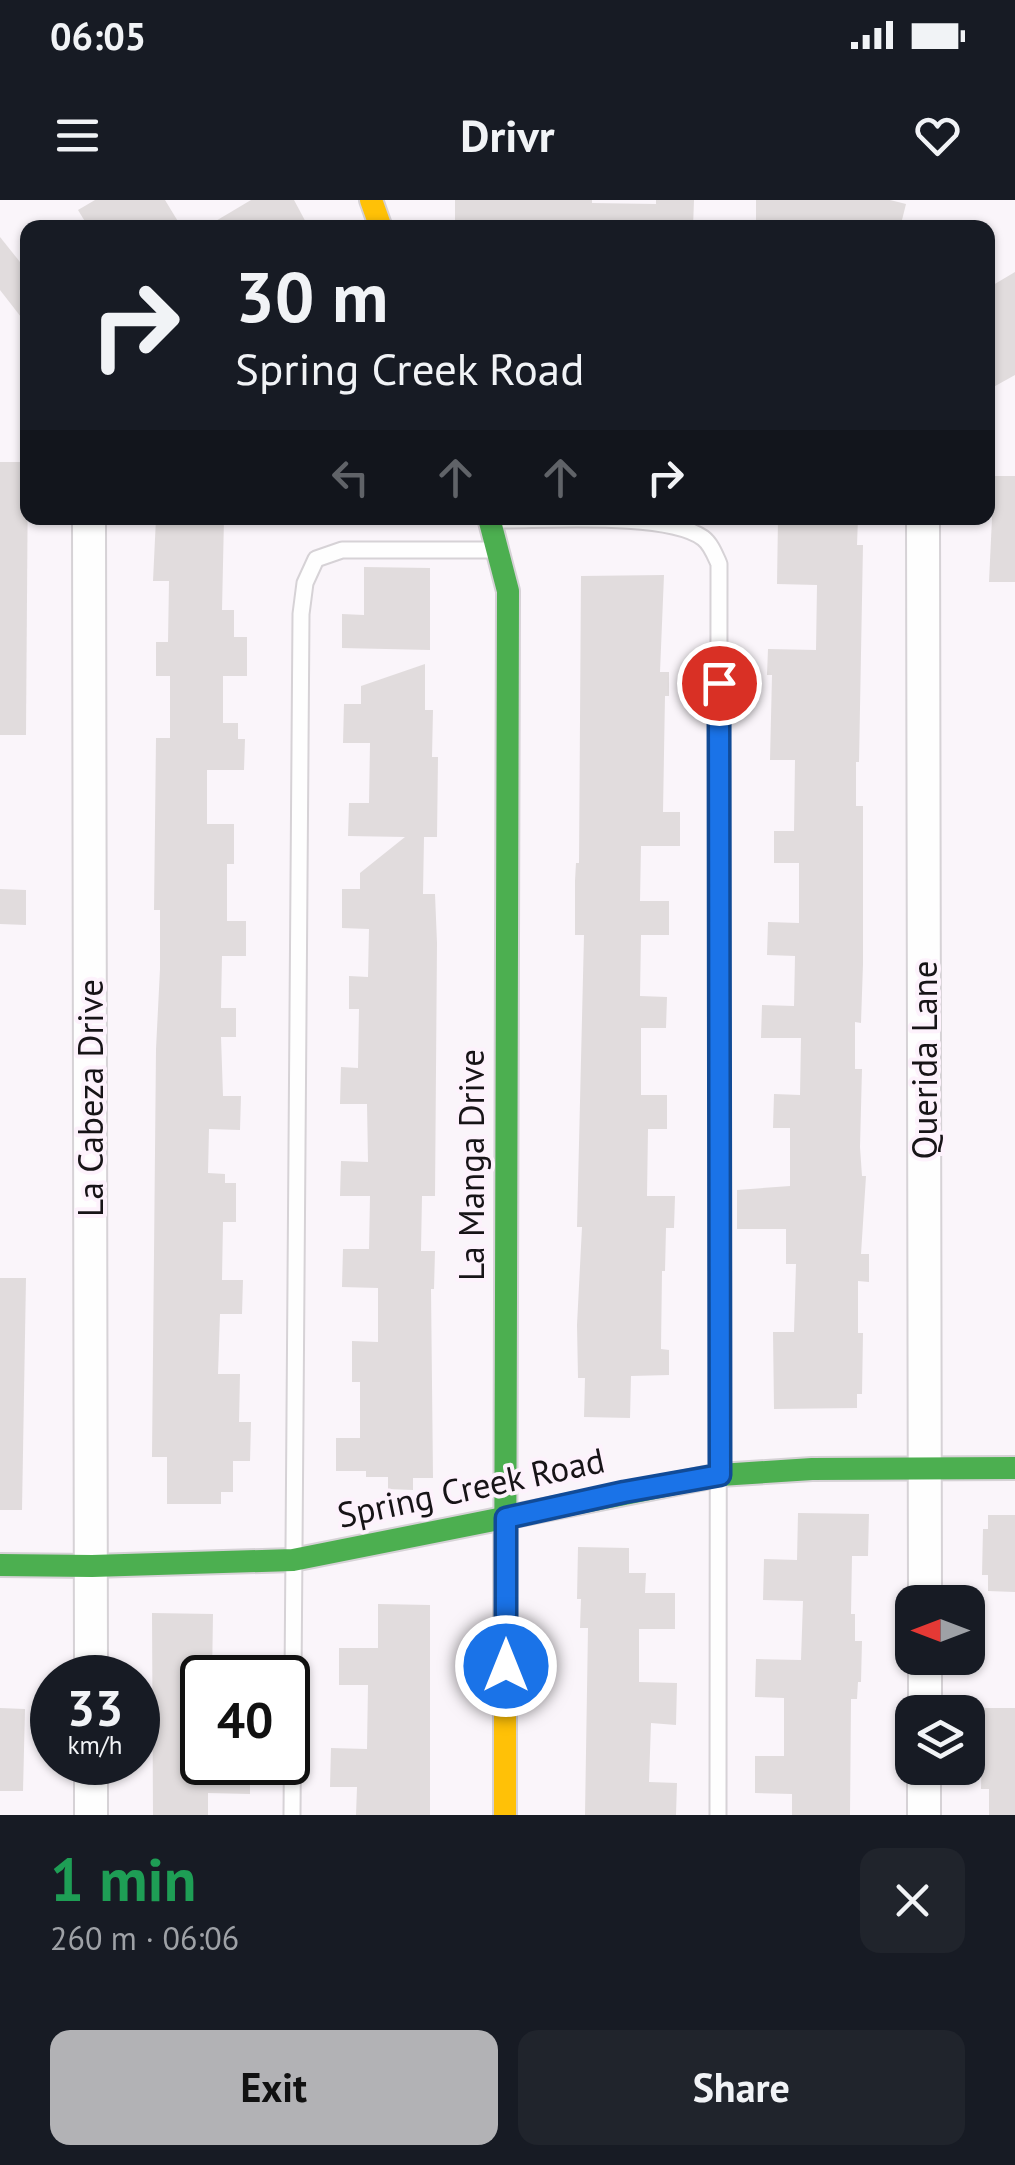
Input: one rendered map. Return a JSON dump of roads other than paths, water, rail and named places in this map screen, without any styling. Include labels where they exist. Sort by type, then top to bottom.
[{"type":"street","name":"La Cabeza Drive","points":[[89,525],[92,1655]]},
{"type":"street","name":"La Manga Drive","points":[[492,525],[508,592],[505,1815]]},
{"type":"street","name":"Querida Lane","points":[[922,525],[926,1585]]},
{"type":"street","name":"Spring Creek Road","points":[[0,1565],[293,1560],[720,1475],[926,1467],[1015,1468]]},
{"type":"street","points":[[91,1785],[91,1815]]},
{"type":"street","points":[[924,1785],[924,1815]]},
{"type":"lane","points":[[668,525],[686,528],[707,540],[719,564],[718,1815]]},
{"type":"lane","points":[[292,1815],[300,614],[305,582],[316,560],[342,550],[500,550]]}]
